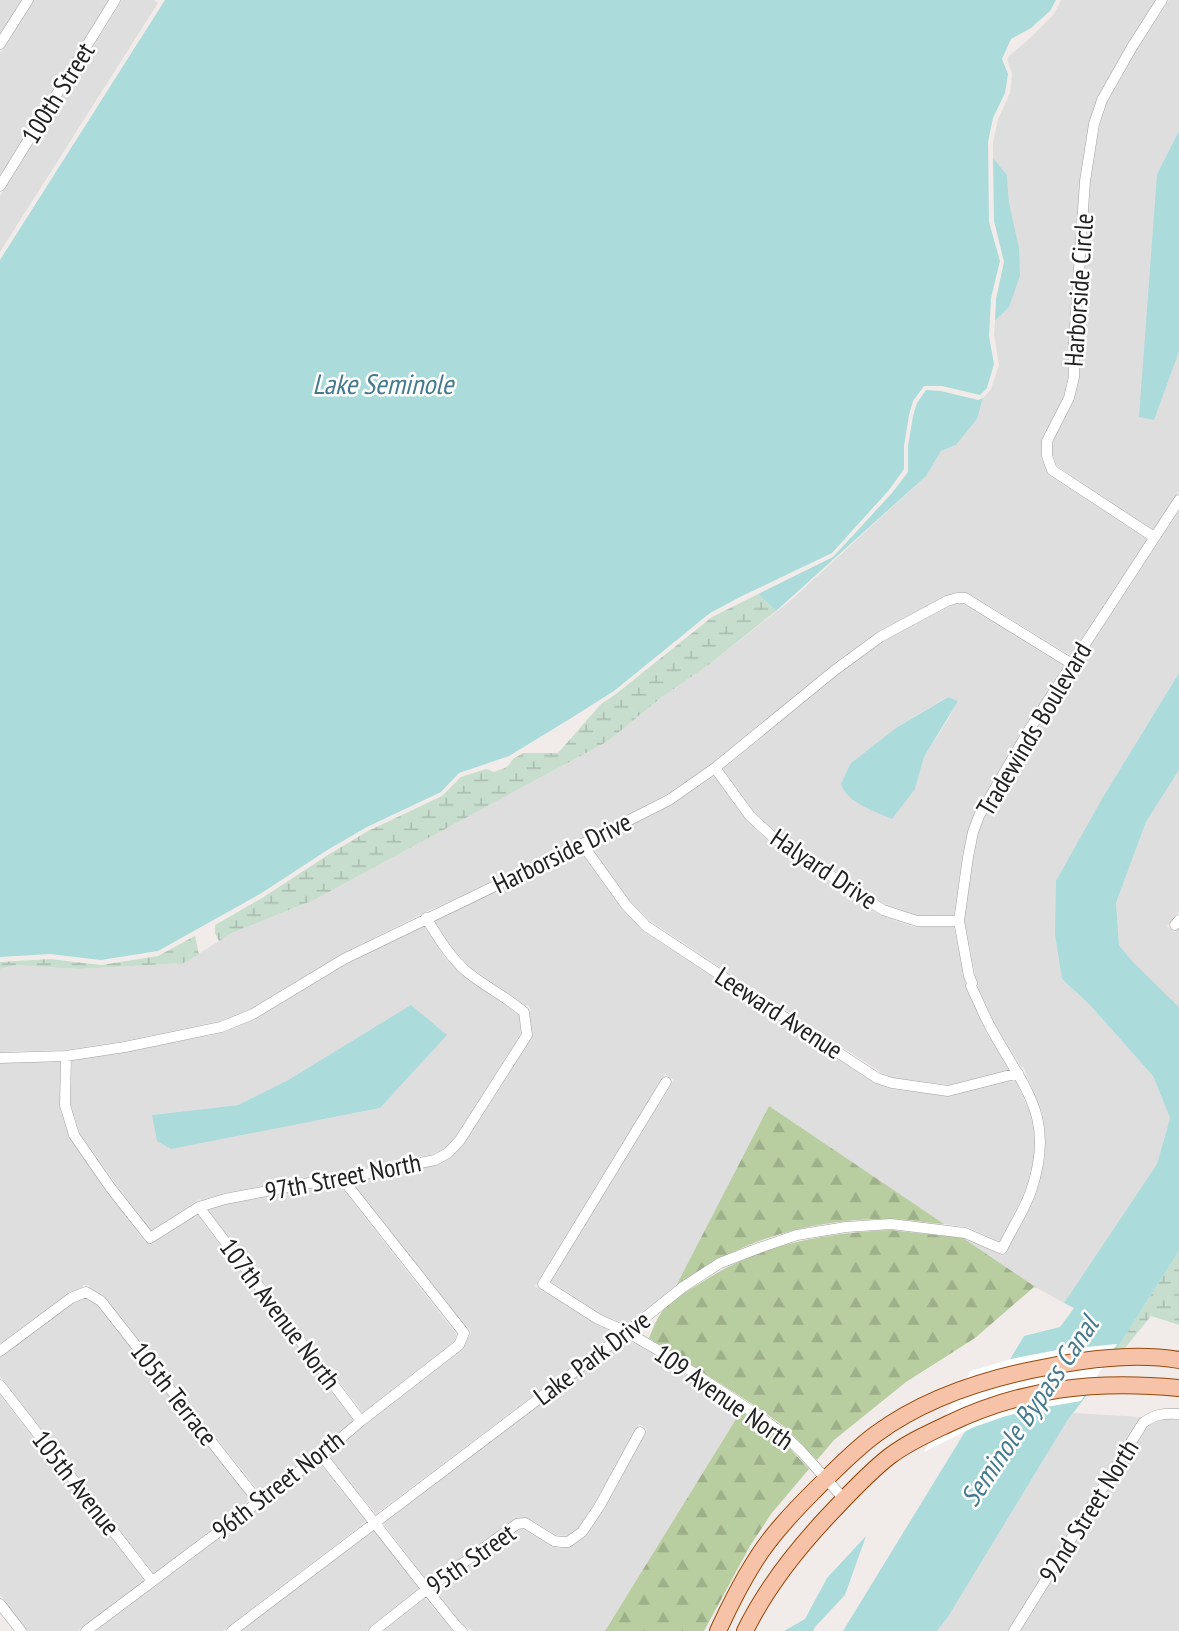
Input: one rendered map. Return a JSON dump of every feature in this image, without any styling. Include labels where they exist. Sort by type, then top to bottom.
[{"type":"main road","points":[[718,1631],[756,1559],[787,1518],[874,1435],[902,1417],[960,1391],[1029,1370],[1103,1359],[1163,1357],[1179,1360]]},
{"type":"main road","points":[[745,1631],[786,1563],[844,1499],[890,1456],[937,1429],[975,1411],[1053,1390],[1087,1385],[1179,1388]]},
{"type":"street","points":[[0,44],[28,0]]},
{"type":"street","name":"100th Street","points":[[0,186],[115,0]]},
{"type":"street","name":"Harborside Circle","points":[[1154,537],[1052,470],[1046,447],[1069,398],[1074,377],[1085,181],[1094,124],[1102,100],[1162,0]]},
{"type":"street","name":"Tradewinds Boulevard","points":[[1002,1249],[1031,1192],[1039,1157],[1040,1130],[1029,1094],[991,1029],[971,986],[959,921],[973,832],[979,816],[1029,730],[1179,500]]},
{"type":"street","name":"Harborside Drive","points":[[0,1058],[66,1056],[125,1047],[221,1027],[253,1014],[344,959],[668,800],[715,768],[835,670],[880,637],[947,601],[965,598],[1072,664]]},
{"type":"street","name":"Halyard Drive","points":[[715,768],[750,816],[775,839],[883,910],[916,921],[959,921]]},
{"type":"street","name":"Leeward Avenue","points":[[582,844],[626,905],[646,926],[877,1078],[892,1083],[948,1091],[1018,1073]]},
{"type":"street","name":"97th Street North","points":[[66,1056],[65,1105],[74,1135],[149,1238],[199,1207],[225,1199],[435,1160],[448,1153],[460,1140],[527,1035],[524,1012],[466,971],[450,954],[426,918]]},
{"type":"street","name":"109 Avenue North","points":[[666,1082],[542,1284],[598,1319],[668,1356],[753,1412],[782,1433],[844,1499]]},
{"type":"street","name":"96th Street North","points":[[86,1631],[321,1455],[459,1345],[464,1333],[341,1177]]},
{"type":"street","name":"107th Avenue North","points":[[199,1207],[361,1421]]},
{"type":"street","name":"Lake Park Drive","points":[[232,1631],[684,1287],[720,1263],[797,1235],[845,1227],[891,1224],[965,1233],[1002,1249]]},
{"type":"street","name":"105th Terrace","points":[[0,1351],[71,1298],[86,1292],[101,1301],[258,1501]]},
{"type":"street","name":"105th Avenue","points":[[0,1385],[152,1581]]},
{"type":"street","name":"92nd Street North","points":[[1014,1631],[1143,1423],[1153,1416],[1179,1414]]},
{"type":"street","name":"95th Street","points":[[374,1631],[517,1524],[525,1523],[554,1541],[562,1542],[568,1542],[582,1532],[599,1507],[640,1432]]},
{"type":"street","points":[[321,1455],[426,1590],[462,1631]]},
{"type":"street","points":[[0,1604],[21,1631]]},
{"type":"shaded area","points":[[0,0],[22,0],[0,34]]},
{"type":"shaded area","points":[[34,0],[109,0],[0,176],[0,53]]},
{"type":"shaded area","points":[[122,0],[154,0],[158,3],[0,252],[0,196]]},
{"type":"shaded area","points":[[1061,0],[1156,0],[1097,98],[1089,123],[1080,180],[1068,377],[1064,397],[1045,434],[1041,448],[1041,457],[1049,475],[1147,539],[1071,656],[968,593],[957,592],[946,596],[877,632],[832,665],[713,764],[666,795],[580,840],[342,954],[251,1009],[220,1021],[125,1041],[66,1050],[0,1052],[0,969],[16,965],[79,969],[184,963],[230,934],[316,899],[608,741],[790,601],[926,476],[941,451],[956,445],[977,419],[983,398],[991,389],[999,365],[994,335],[995,321],[1009,307],[1009,203],[1007,175],[993,158],[993,142],[998,119],[1010,93],[1012,74],[1007,59],[1054,14]]},
{"type":"shaded area","points":[[1169,0],[1179,0],[1179,131],[1157,174],[1154,419],[1179,352],[1179,491],[1153,530],[1057,466],[1052,447],[1074,400],[1079,378],[1090,180],[1100,125],[1107,102]]},
{"type":"shaded area","points":[[1179,510],[1179,673],[1103,797],[1062,979],[1089,1004],[1153,1076],[1170,1118],[1157,1164],[1064,1303],[965,1239],[1004,1256],[1036,1193],[1045,1158],[1042,1113],[1023,1066],[1021,1067],[996,1026],[977,985],[964,920],[973,857],[978,833],[989,807],[1033,733]]},
{"type":"shaded area","points":[[963,604],[1064,666],[974,814],[963,856],[954,915],[918,916],[886,905],[779,835],[754,812],[723,769],[838,674],[882,642],[948,607]],"holes":[[[947,697],[957,701],[924,757],[915,789],[851,763],[896,728]]]},
{"type":"shaded area","points":[[1179,770],[1179,911],[1167,926],[1175,932],[1179,928],[1179,1007],[1119,945],[1116,903],[1146,822]]},
{"type":"shaded area","points":[[714,776],[746,820],[771,844],[880,915],[914,927],[954,927],[967,989],[986,1032],[1009,1070],[949,1085],[894,1078],[880,1072],[650,921],[630,901],[590,846],[670,805]]},
{"type":"shaded area","points":[[580,851],[622,909],[643,931],[874,1082],[891,1089],[947,1096],[1015,1079],[1032,1117],[1035,1131],[1034,1157],[1026,1191],[1000,1242],[967,1227],[944,1224],[770,1107],[675,1288],[627,1325],[601,1314],[550,1281],[674,1080],[665,1074],[535,1286],[595,1324],[616,1334],[376,1514],[328,1455],[461,1350],[471,1333],[352,1182],[435,1165],[451,1157],[465,1142],[531,1038],[531,1011],[528,1005],[525,1006],[469,966],[434,921]]},
{"type":"shaded area","points":[[424,926],[445,958],[462,975],[519,1015],[521,1034],[456,1136],[445,1149],[433,1154],[355,1170],[342,1169],[339,1172],[200,1199],[151,1231],[79,1132],[70,1103],[72,1060],[222,1033],[255,1019],[346,964]],"holes":[[[290,1079],[380,1108],[319,1120],[152,1115],[238,1105]]]},
{"type":"shaded area","points":[[61,1061],[60,1105],[69,1137],[145,1242],[152,1243],[197,1214],[354,1420],[260,1493],[105,1297],[89,1285],[68,1294],[0,1344],[0,1063]]},
{"type":"shaded area","points":[[338,1183],[457,1335],[454,1342],[363,1413],[208,1210],[226,1204]]},
{"type":"shaded area","points":[[85,1298],[97,1305],[250,1500],[154,1574],[0,1376],[0,1357],[73,1303]]},
{"type":"shaded area","points":[[627,1339],[741,1411],[605,1631],[473,1631],[461,1623],[434,1591],[519,1529],[560,1548],[571,1546],[585,1537],[604,1509],[647,1429],[639,1424],[579,1528],[567,1536],[556,1535],[528,1518],[518,1518],[428,1583],[383,1523]]},
{"type":"shaded area","points":[[0,1395],[145,1581],[77,1631],[28,1631],[0,1595]]},
{"type":"shaded area","points":[[1073,1413],[1142,1417],[1008,1631],[937,1631],[948,1617]]},
{"type":"shaded area","points":[[1179,1420],[1179,1631],[1020,1631],[1147,1427],[1155,1421]]},
{"type":"shaded area","points":[[319,1462],[367,1521],[223,1631],[95,1631]]},
{"type":"shaded area","points":[[374,1530],[419,1589],[366,1631],[241,1631]]},
{"type":"shaded area","points":[[425,1598],[453,1631],[383,1631]]},
{"type":"green space","points":[[758,594],[776,611],[608,741],[316,899],[219,941],[215,925],[368,831],[442,796],[461,777],[486,769],[494,772],[505,768],[523,753],[558,753],[601,704],[712,617]]},
{"type":"green space","points":[[195,936],[199,954],[184,963],[79,969],[16,965],[0,969],[0,962],[50,959],[101,965],[158,956]]},
{"type":"green space","points":[[769,1106],[944,1224],[897,1219],[862,1220],[805,1228],[776,1235],[723,1257],[675,1288]]},
{"type":"green space","points":[[890,1230],[963,1238],[1037,1288],[1034,1287],[975,1338],[906,1382],[834,1440],[817,1460],[786,1428],[649,1338],[659,1316],[672,1302],[744,1259],[814,1238]]},
{"type":"green space","points":[[1179,1251],[1179,1325],[1151,1316],[1121,1353],[1114,1353]]},
{"type":"green space","points":[[741,1411],[779,1437],[809,1469],[771,1514],[750,1546],[704,1631],[605,1631]]},
{"type":"water","name":"Lake Seminole","points":[[165,0],[1056,0],[1050,11],[1031,28],[1011,39],[1002,59],[1008,74],[1005,93],[993,118],[988,142],[989,222],[1000,261],[991,298],[989,336],[994,364],[987,388],[980,395],[942,386],[924,386],[913,401],[909,415],[904,446],[904,469],[889,490],[832,553],[710,613],[614,691],[509,756],[459,773],[441,792],[367,827],[260,894],[158,951],[101,960],[50,954],[0,957],[0,260]]},
{"type":"water","points":[[1179,131],[1179,352],[1154,420],[1139,417],[1157,174]]},
{"type":"water","points":[[993,158],[1007,175],[1009,203],[1019,248],[1020,276],[1009,307],[995,321],[996,299],[1004,262],[994,221]]},
{"type":"water","points":[[926,390],[978,400],[983,398],[977,419],[956,445],[941,451],[926,476],[776,611],[758,594],[833,557],[908,472],[908,446],[913,416],[917,403]]},
{"type":"water","points":[[1179,673],[1179,770],[1146,822],[1116,903],[1119,945],[1179,1007],[1179,1251],[1114,1353],[1003,1371],[1024,1336],[1060,1327],[1074,1308],[1064,1303],[1157,1164],[1170,1118],[1153,1076],[1089,1004],[1062,979],[1055,934],[1056,881],[1103,797]]},
{"type":"water","points":[[948,697],[958,701],[924,757],[915,789],[892,819],[862,806],[844,791],[841,784],[851,763],[896,728]]},
{"type":"water","points":[[411,1005],[447,1035],[380,1108],[171,1149],[157,1141],[152,1115],[238,1105],[290,1079]]},
{"type":"water","points":[[1090,1391],[1067,1421],[937,1631],[843,1631],[974,1417]]},
{"type":"water","points":[[866,1536],[845,1595],[813,1631],[784,1631],[805,1619],[827,1578]]},
{"type":"pier","points":[[1117,1344],[1081,1401],[1006,1416],[974,1427],[924,1452],[971,1371],[1011,1359],[1057,1350]]},
{"type":"waterway","name":"Seminole Bypass Canal","points":[[1041,1394],[1061,1363]]}]
